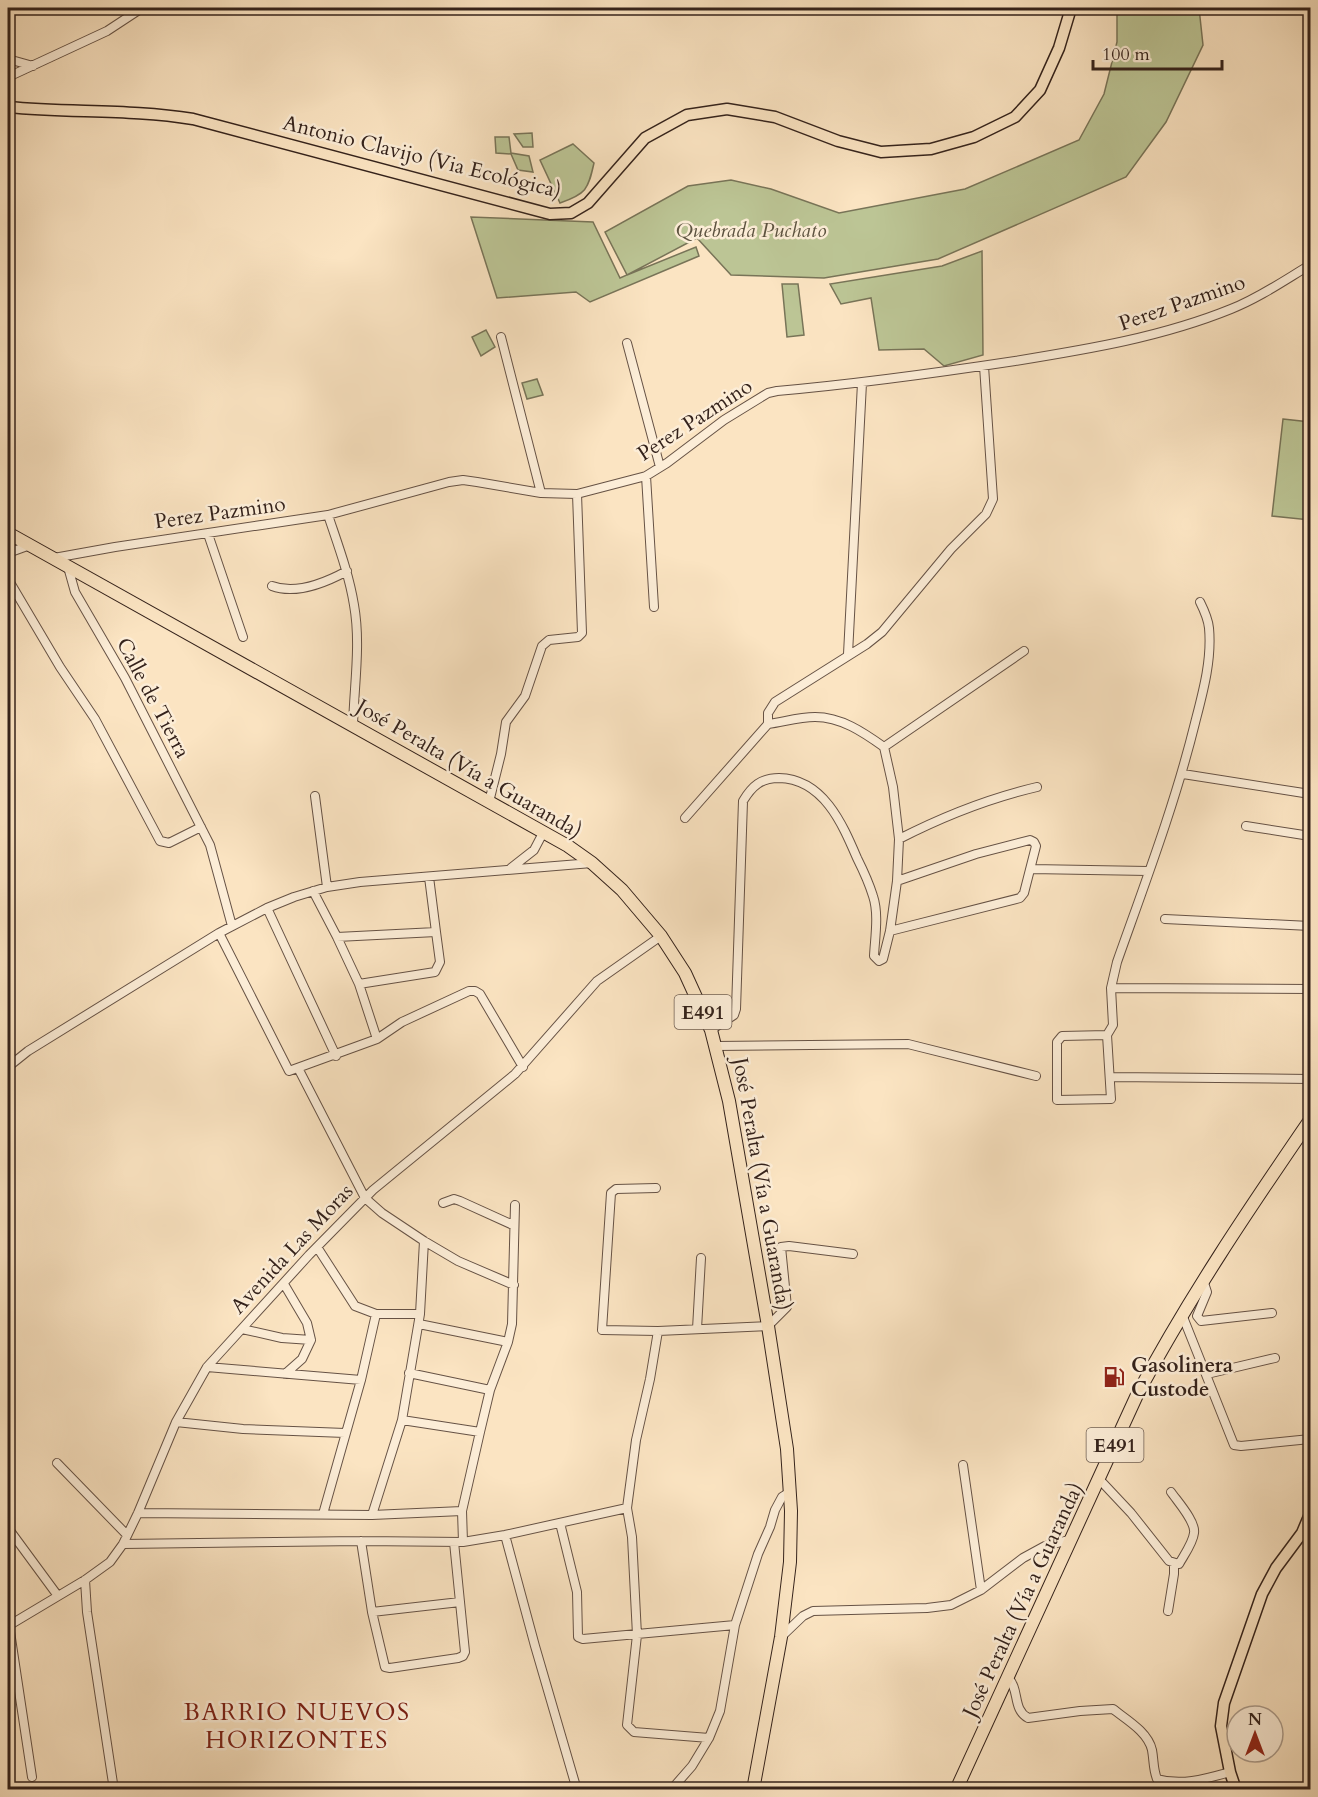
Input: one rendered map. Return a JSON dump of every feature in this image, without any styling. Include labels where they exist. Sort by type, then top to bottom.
[{"type":"highway","name":"José Peralta (Vía a Guaranda)","points":[[8,532],[544,831],[592,863],[621,890],[661,936],[685,973],[711,1030],[731,1110],[787,1449],[790,1492],[790,1563],[781,1637],[753,1790]]},
{"type":"highway","name":"José Peralta (Vía a Guaranda)","points":[[956,1790],[1137,1395],[1159,1354],[1226,1244],[1311,1120]]},
{"type":"main road","name":"Antonio Clavijo (Via Ecológica)","points":[[8,107],[48,111],[164,115],[193,120],[550,214],[571,213],[588,203],[645,138],[687,115],[727,109],[775,117],[838,141],[881,152],[931,149],[974,137],[1015,117],[1040,90],[1059,48],[1071,8]]},
{"type":"main road","points":[[1236,1790],[1221,1726],[1224,1703],[1262,1594],[1276,1568],[1302,1533],[1311,1514]]},
{"type":"street","points":[[8,77],[107,31],[142,8]]},
{"type":"street","points":[[8,59],[33,66]]},
{"type":"street","name":"Perez Pazmino","points":[[54,558],[328,515],[463,480],[542,493],[577,494],[646,476],[724,420],[768,393],[984,366],[1131,341],[1230,310],[1254,299],[1311,265]]},
{"type":"street","points":[[501,337],[542,493]]},
{"type":"street","points":[[627,343],[660,466]]},
{"type":"street","points":[[768,724],[768,713],[775,702],[867,644],[882,632],[951,549],[991,507],[993,499],[984,366]]},
{"type":"street","points":[[848,654],[862,383]]},
{"type":"street","points":[[646,476],[654,607]]},
{"type":"street","points":[[489,802],[506,722],[525,696],[542,646],[549,640],[578,637],[583,629],[577,494]]},
{"type":"street","points":[[328,515],[347,571],[354,607],[356,635],[353,726]]},
{"type":"street","points":[[208,534],[243,637]]},
{"type":"street","points":[[8,553],[30,545]]},
{"type":"street","name":"Calle de Tierra","points":[[68,567],[75,592],[125,678],[210,845],[232,926]]},
{"type":"street","points":[[272,586],[281,589],[295,589],[332,579],[347,571]]},
{"type":"street","points":[[8,579],[60,667],[95,719],[160,841],[169,843],[201,827]]},
{"type":"street","points":[[1107,1035],[1062,1035],[1059,1038],[1057,1042],[1057,1101],[1111,1099],[1107,1035],[1113,1024],[1111,987],[1117,962],[1183,774],[1206,681],[1209,652],[1207,617],[1200,602]]},
{"type":"street","points":[[884,747],[1024,651]]},
{"type":"street","points":[[685,818],[768,724],[814,717],[830,718],[859,729],[884,747],[893,787],[898,839],[897,881],[890,931],[883,959],[879,961],[874,956],[874,899],[841,821],[829,804],[804,783],[788,778],[770,778],[759,782],[750,789],[743,801],[736,1009],[734,1015],[711,1030]]},
{"type":"street","points":[[1183,774],[1311,794]]},
{"type":"street","points":[[898,839],[936,821],[1007,794],[1037,787]]},
{"type":"street","points":[[315,796],[327,887]]},
{"type":"street","points":[[1246,826],[1311,836]]},
{"type":"street","points":[[510,869],[534,850],[544,831]]},
{"type":"street","points":[[890,931],[1016,900],[1024,893],[1036,846],[1035,842],[1030,840],[976,854],[897,881]]},
{"type":"street","points":[[8,1067],[28,1051],[219,933],[267,908],[313,891],[327,887],[592,863]]},
{"type":"street","points":[[1031,868],[1148,871]]},
{"type":"street","points":[[359,984],[435,972],[440,962],[429,877]]},
{"type":"street","points":[[313,891],[359,984],[377,1039]]},
{"type":"street","points":[[267,908],[336,1056]]},
{"type":"street","points":[[1165,919],[1311,926]]},
{"type":"street","points":[[337,937],[436,932]]},
{"type":"street","points":[[219,933],[289,1071],[336,1056],[377,1039],[402,1022],[469,991],[480,994],[523,1067]]},
{"type":"street","name":"Avenida Las Moras","points":[[8,1626],[85,1580],[110,1562],[123,1544],[176,1422],[207,1367],[317,1247],[365,1198],[523,1067],[597,981],[661,936]]},
{"type":"street","points":[[1111,987],[1311,989]]},
{"type":"street","points":[[716,1046],[908,1044],[1036,1076]]},
{"type":"street","points":[[298,1068],[365,1198],[382,1213],[458,1261],[514,1285]]},
{"type":"street","points":[[1110,1077],[1311,1079]]},
{"type":"street","points":[[656,1188],[616,1189],[611,1193],[602,1330],[658,1331],[768,1326],[787,1306],[781,1247],[853,1254]]},
{"type":"street","points":[[443,1203],[454,1199],[513,1225]]},
{"type":"street","points":[[361,1541],[372,1612],[385,1667],[463,1656],[465,1652],[460,1602],[458,1542],[462,1511],[490,1390],[508,1342],[512,1324],[514,1205]]},
{"type":"street","points":[[372,1515],[402,1420],[420,1314],[424,1241]]},
{"type":"street","points":[[317,1247],[355,1306],[376,1314],[420,1314]]},
{"type":"street","points":[[697,1329],[701,1258]]},
{"type":"street","points":[[1203,1283],[1207,1292],[1197,1316],[1201,1321],[1272,1312]]},
{"type":"street","points":[[284,1284],[307,1323],[311,1340],[302,1359],[285,1374]]},
{"type":"street","points":[[322,1514],[361,1380],[376,1314]]},
{"type":"street","points":[[1183,1317],[1234,1444],[1241,1446],[1311,1439]]},
{"type":"street","points":[[418,1324],[508,1342]]},
{"type":"street","points":[[242,1329],[282,1338],[311,1340]]},
{"type":"street","points":[[658,1331],[636,1440],[627,1508],[632,1537],[637,1635],[627,1725],[634,1732],[709,1738]]},
{"type":"street","points":[[1207,1374],[1275,1358]]},
{"type":"street","points":[[207,1367],[361,1380]]},
{"type":"street","points":[[409,1373],[490,1390]]},
{"type":"street","points":[[402,1420],[480,1432]]},
{"type":"street","points":[[176,1422],[243,1429],[345,1432]]},
{"type":"street","points":[[57,1463],[127,1535]]},
{"type":"street","points":[[963,1464],[981,1590]]},
{"type":"street","points":[[1100,1480],[1131,1513],[1169,1561],[1179,1564],[1195,1530],[1193,1523],[1171,1492]]},
{"type":"street","points":[[670,1790],[692,1766],[709,1738],[720,1711],[735,1625],[775,1510],[782,1497],[790,1492]]},
{"type":"street","points":[[123,1544],[458,1542],[505,1535],[627,1508]]},
{"type":"street","points":[[138,1513],[372,1515],[462,1511]]},
{"type":"street","points":[[560,1523],[577,1592],[578,1637],[583,1639],[637,1635],[735,1625]]},
{"type":"street","points":[[8,1528],[58,1596]]},
{"type":"street","points":[[505,1535],[537,1656],[577,1790]]},
{"type":"street","points":[[781,1637],[803,1616],[813,1611],[927,1608],[951,1605],[981,1590],[1030,1554],[1045,1546],[1069,1540]]},
{"type":"street","points":[[1168,1611],[1174,1564]]},
{"type":"street","points":[[85,1580],[87,1612],[114,1790]]},
{"type":"street","points":[[372,1612],[460,1602]]},
{"type":"street","points":[[8,1626],[32,1777]]},
{"type":"street","points":[[1008,1678],[1016,1688],[1019,1710],[1028,1718],[1113,1709],[1143,1733],[1152,1749],[1153,1769],[1157,1779],[1173,1783],[1203,1780],[1230,1772]]},
{"type":"green space","name":"Quebrada Puchato","points":[[1117,8],[1199,8],[1203,45],[1166,122],[1126,177],[938,259],[824,278],[731,275],[697,238],[627,275],[605,232],[688,186],[731,180],[771,189],[839,213],[965,189],[1079,140],[1104,94],[1117,42]]},
{"type":"green space","points":[[532,133],[533,147],[523,147],[514,134]]},
{"type":"green space","points":[[495,137],[509,137],[511,153],[529,156],[533,172],[518,170],[511,154],[496,153]]},
{"type":"green space","points":[[573,144],[594,163],[590,179],[581,194],[560,203],[540,160]]},
{"type":"green space","points":[[471,217],[593,222],[620,278],[696,247],[699,256],[590,302],[576,292],[497,298]]},
{"type":"green space","points":[[982,251],[983,355],[944,366],[924,349],[879,350],[871,298],[841,304],[830,284],[942,266]]},
{"type":"green space","points":[[782,284],[798,284],[804,335],[787,337]]},
{"type":"green space","points":[[486,330],[495,347],[481,356],[472,337]]},
{"type":"green space","points":[[537,379],[543,395],[527,399],[522,383]]},
{"type":"green space","points":[[1283,419],[1310,422],[1310,520],[1272,516]]},
{"type":"place","name":"Gasolinera Custode","points":[[1114,1377]]},
{"type":"district","name":"BARRIO NUEVOS HORIZONTES","points":[[297,1726]]}]
